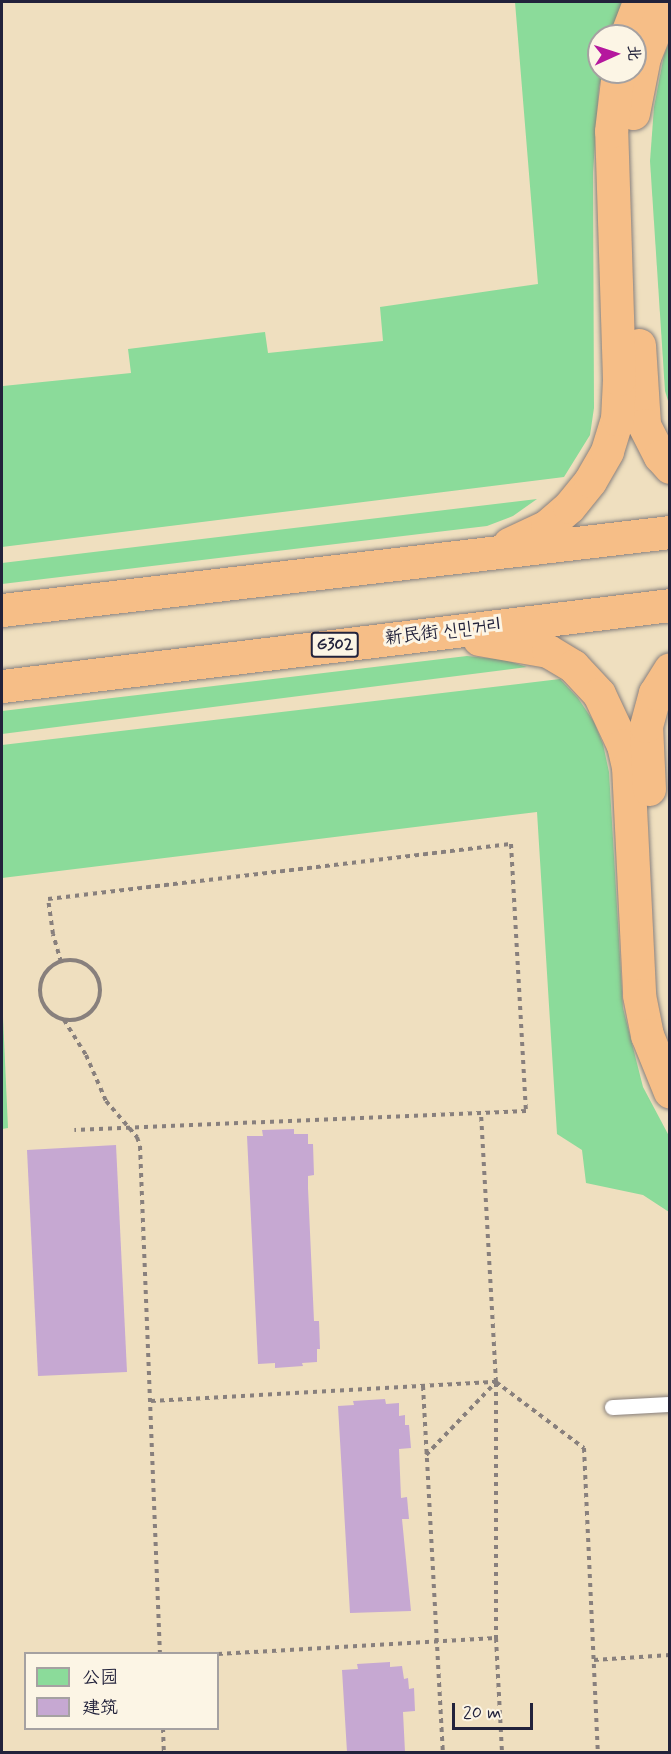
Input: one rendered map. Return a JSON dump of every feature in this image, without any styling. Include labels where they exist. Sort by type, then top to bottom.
[{"type":"highway","points":[[631,24],[639,2]]},
{"type":"highway","points":[[666,2],[649,41],[638,81],[634,109],[631,180],[644,424],[660,456],[669,467]]},
{"type":"highway","points":[[487,555],[547,526],[569,507],[590,481],[607,451],[616,419],[619,379],[611,131],[617,84]]},
{"type":"highway","points":[[2,610],[669,532]]},
{"type":"highway","name":"新民街 신민거리","points":[[2,686],[669,605]]},
{"type":"highway","points":[[423,634],[499,641],[548,651],[573,666],[599,694],[623,745],[628,766],[639,995],[647,1035],[669,1092]]},
{"type":"highway","points":[[669,669],[655,693],[646,726],[659,975],[663,1011],[669,1033]]},
{"type":"lane","points":[[612,1407],[669,1404]]},
{"type":"path","points":[[60,962],[48,899],[512,844],[526,1111],[74,1130]]},
{"type":"path","points":[[64,1020],[83,1017],[91,1012],[100,995],[100,986],[92,969],[75,960],[60,962],[48,971],[40,990],[47,1009],[64,1020],[86,1055],[106,1101],[129,1127],[140,1146],[160,1652]]},
{"type":"path","points":[[480,1113],[496,1382],[496,1638],[502,1752]]},
{"type":"path","points":[[426,1455],[496,1382]]},
{"type":"path","points":[[151,1401],[496,1382],[584,1448],[598,1752]]},
{"type":"path","points":[[423,1386],[443,1752]]},
{"type":"path","points":[[219,1654],[496,1638]]},
{"type":"path","points":[[594,1660],[669,1655]]},
{"type":"path","points":[[163,1730],[164,1752]]},
{"type":"green space","points":[[515,2],[625,2],[617,24],[587,24],[587,84],[600,84],[593,172],[594,408],[590,435],[564,477],[2,547],[2,375],[3,386],[131,373],[128,349],[265,332],[268,353],[383,341],[380,307],[538,284]]},
{"type":"green space","points":[[669,43],[669,404],[665,391],[650,161],[654,107],[664,55]]},
{"type":"green space","points":[[537,499],[513,516],[487,526],[2,584],[2,563]]},
{"type":"green space","points":[[467,656],[505,660],[527,667],[2,734],[2,711]]},
{"type":"green space","points":[[560,679],[578,698],[594,722],[603,744],[609,772],[623,1008],[643,1087],[669,1136],[669,1212],[643,1195],[586,1183],[582,1150],[557,1134],[537,812],[2,878],[2,745]]},
{"type":"green space","points":[[2,995],[8,1128],[2,1129]]},
{"type":"building","points":[[294,1129],[294,1134],[308,1134],[308,1144],[313,1144],[314,1175],[308,1176],[308,1188],[314,1321],[319,1321],[320,1349],[317,1349],[317,1362],[302,1363],[303,1366],[275,1368],[275,1363],[258,1364],[247,1136],[263,1136],[262,1130]]},
{"type":"building","points":[[116,1145],[127,1372],[38,1376],[27,1150]]},
{"type":"building","points":[[385,1399],[386,1404],[399,1403],[399,1416],[405,1415],[405,1425],[409,1425],[411,1448],[399,1449],[401,1498],[407,1497],[409,1519],[402,1519],[411,1611],[350,1613],[338,1406],[354,1405],[353,1401]]},
{"type":"building","points":[[390,1662],[390,1667],[402,1666],[404,1679],[408,1678],[409,1689],[414,1688],[415,1711],[403,1712],[405,1752],[347,1752],[342,1670],[358,1669],[357,1664]]}]
